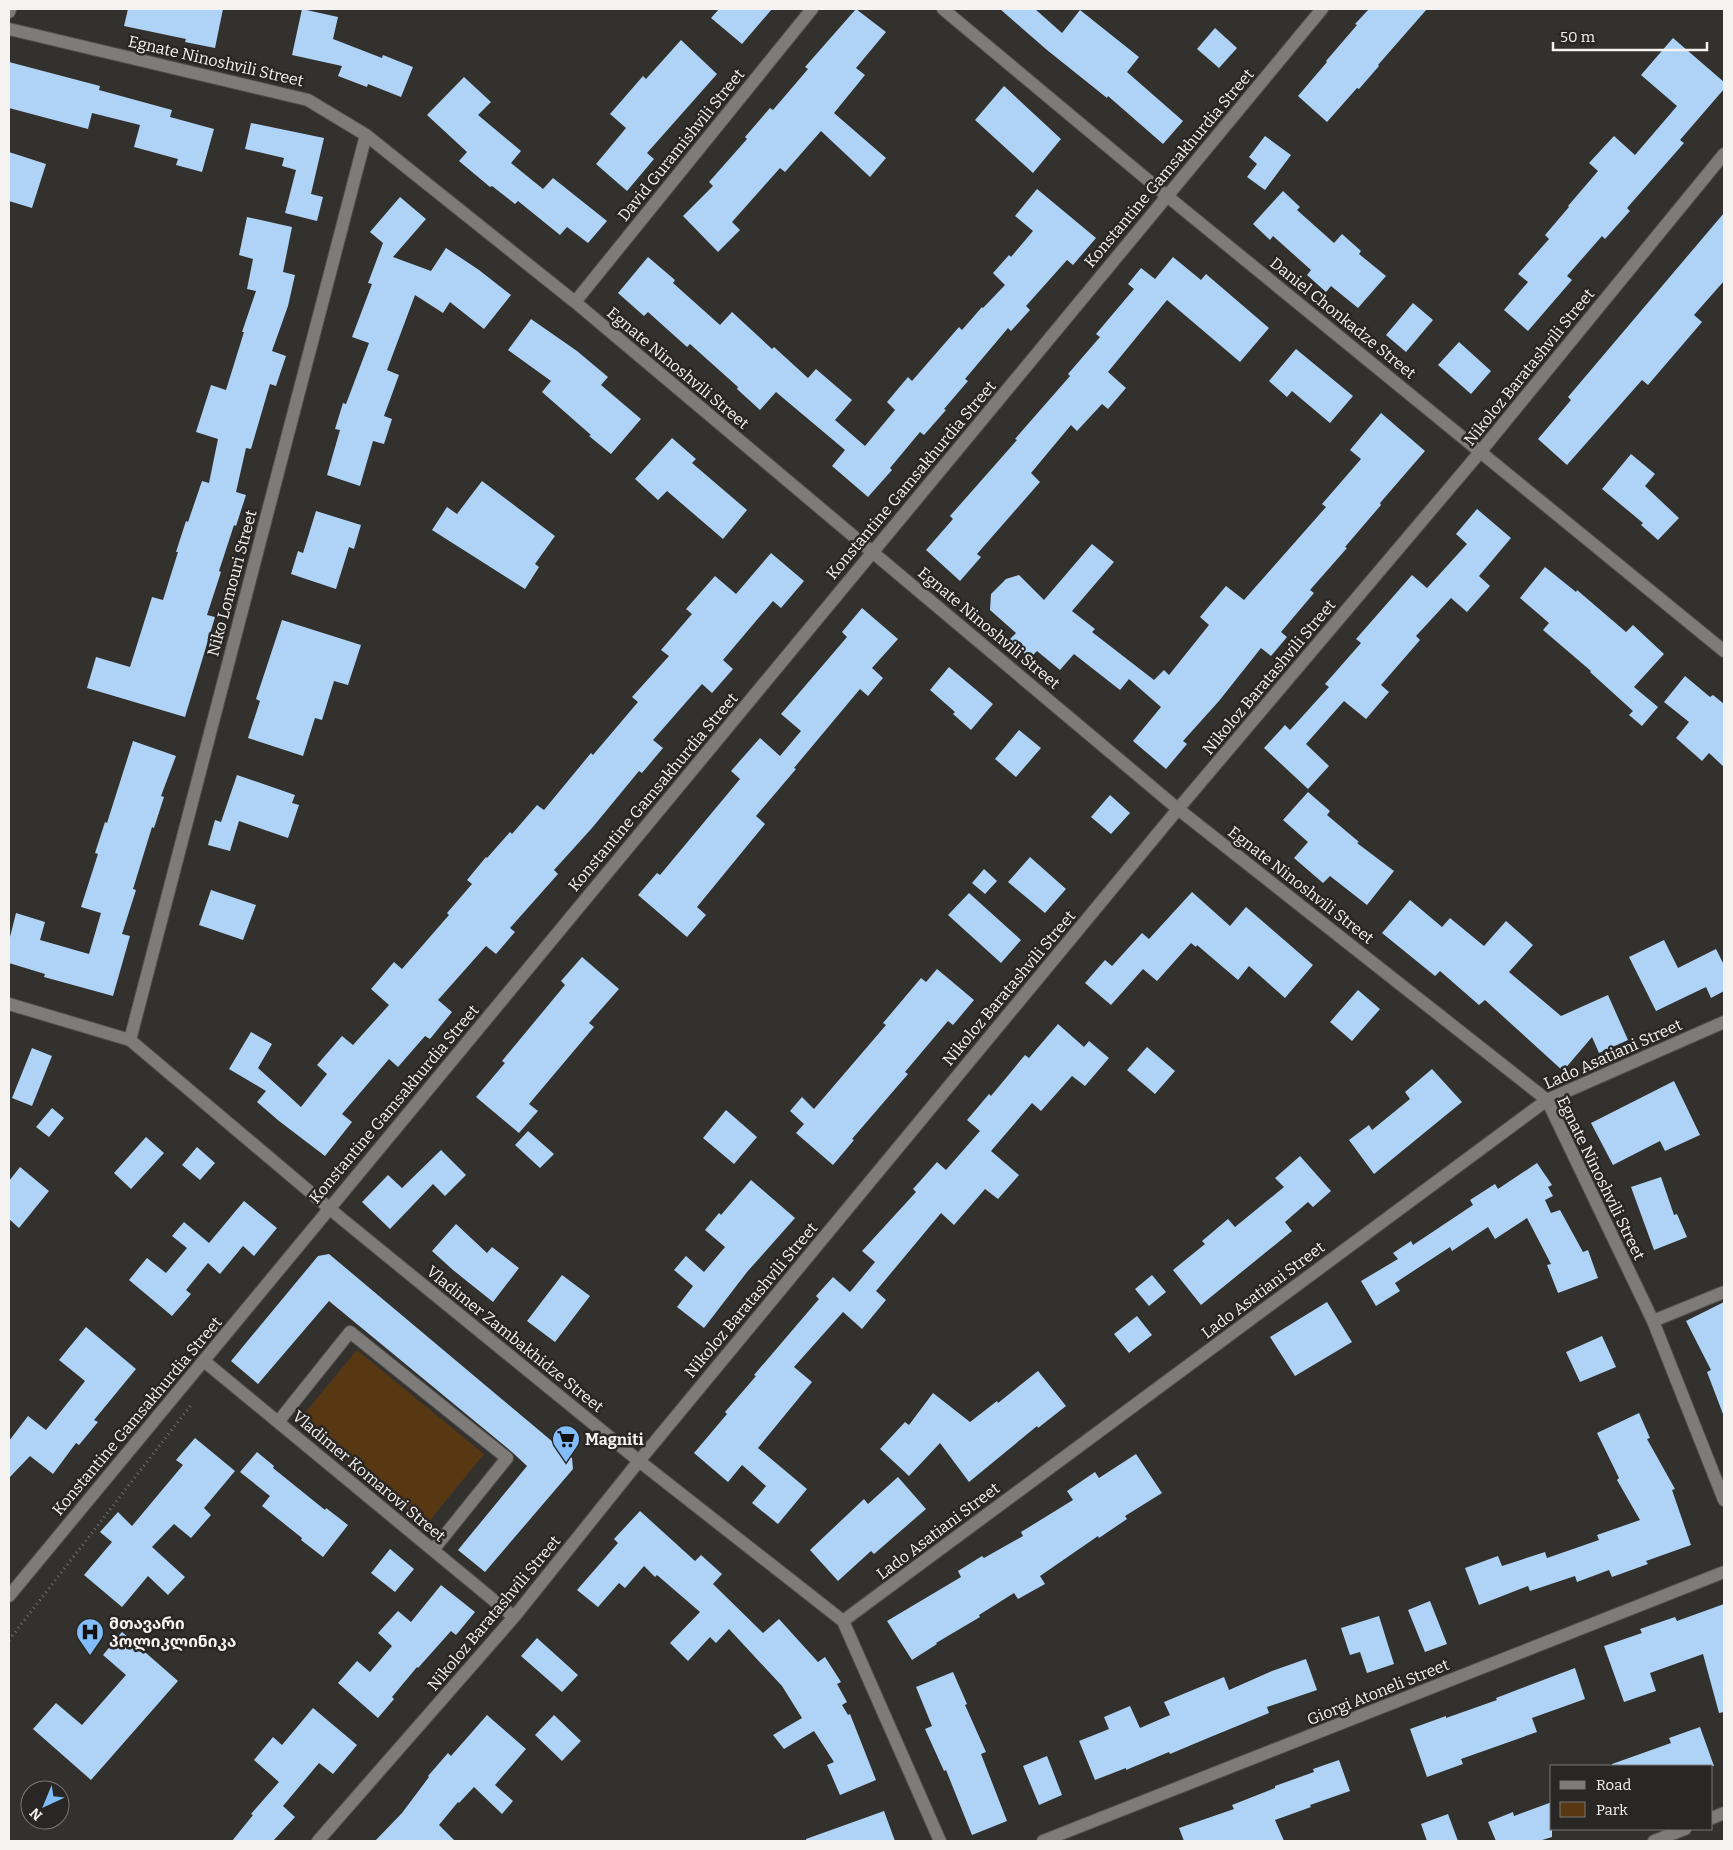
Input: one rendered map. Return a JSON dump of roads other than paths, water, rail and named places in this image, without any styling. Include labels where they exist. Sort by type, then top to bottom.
[{"type":"street","name":"David Guramishvili Street","points":[[574,302],[812,9]]},
{"type":"street","name":"Daniel Chonkadze Street","points":[[943,9],[1168,196],[1724,651]]},
{"type":"street","name":"Konstantine Gamsakhurdia Street","points":[[9,1596],[1322,9]]},
{"type":"street","name":"Egnate Ninoshvili Street","points":[[9,29],[308,100],[366,134],[574,302],[1178,809],[1547,1100],[1653,1321],[1724,1500]]},
{"type":"street","name":"Niko Lomouri Street","points":[[130,1040],[366,134]]},
{"type":"street","name":"Nikoloz Baratashvili Street","points":[[318,1841],[514,1617],[639,1461],[1178,809],[1481,451],[1724,154]]},
{"type":"street","name":"Vladimer Zambakhidze Street","points":[[9,1004],[130,1040],[639,1461],[843,1621],[940,1841]]},
{"type":"street","name":"Lado Asatiani Street","points":[[843,1621],[1547,1100],[1724,1022]]},
{"type":"street","points":[[1653,1321],[1724,1292]]},
{"type":"street","points":[[278,1422],[350,1332],[507,1458],[434,1550]]},
{"type":"street","name":"Vladimer Komarovi Street","points":[[204,1361],[514,1617]]},
{"type":"street","name":"Giorgi Atoneli Street","points":[[1043,1841],[1724,1572]]},
{"type":"street","points":[[1654,1841],[1682,1830]]},
{"type":"place","name":"Magniti","points":[[566,1463]]},
{"type":"place","name":"მთავარი პოლიკლინიკა","points":[[90,1656]]}]
